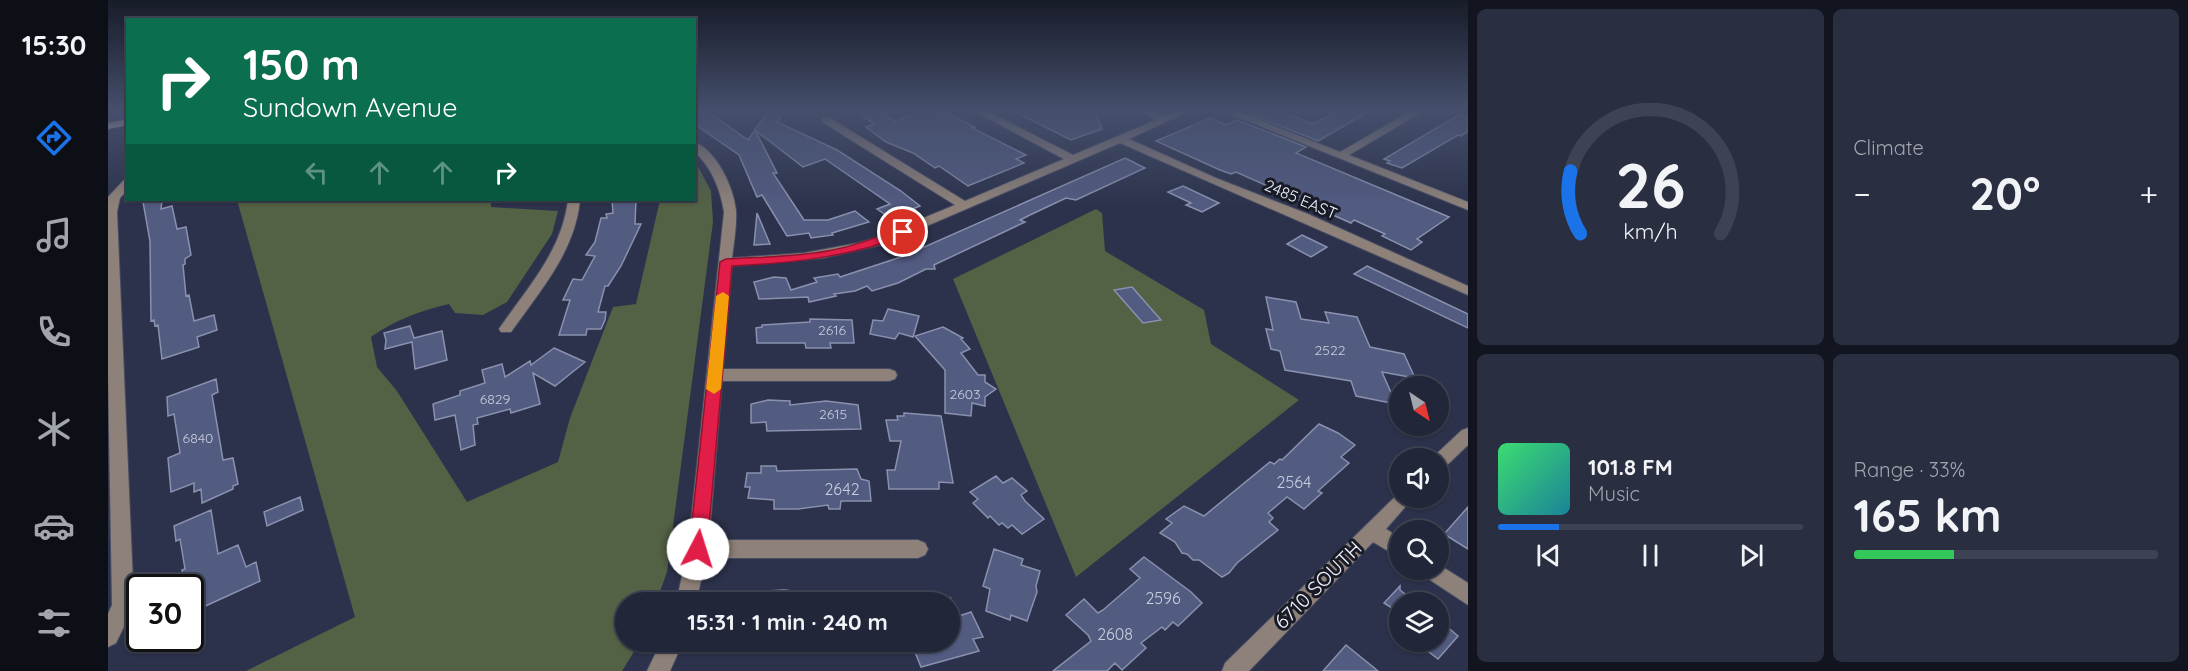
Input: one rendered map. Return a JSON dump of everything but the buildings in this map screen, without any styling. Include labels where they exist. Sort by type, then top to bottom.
[{"type":"street","points":[[862,142],[965,206]]},
{"type":"street","points":[[1040,142],[1073,159]]},
{"type":"street","points":[[726,262],[802,259],[880,242],[1113,142]]},
{"type":"street","name":"2485 EAST","points":[[1128,142],[1212,180],[1304,217],[1468,291]]},
{"type":"street","points":[[1306,142],[1468,206]]},
{"type":"street","points":[[1340,156],[1364,142]]},
{"type":"street","points":[[688,592],[698,549],[730,212],[728,194],[713,164],[696,147]]},
{"type":"street","points":[[108,636],[123,606],[111,312],[111,204],[114,197],[126,184]]},
{"type":"street","points":[[506,329],[562,246],[573,217],[574,201]]},
{"type":"street","points":[[715,375],[889,375]]},
{"type":"street","points":[[1449,453],[1468,435]]},
{"type":"street","name":"6710 SOUTH","points":[[1233,671],[1394,508]]},
{"type":"street","points":[[1372,531],[1389,542]]},
{"type":"street","points":[[698,549],[918,549]]},
{"type":"street","points":[[1446,580],[1468,595]]},
{"type":"street","points":[[658,671],[667,652]]},
{"type":"green space","points":[[696,163],[711,191],[713,222],[667,572],[660,592],[615,592],[615,652],[634,652],[622,671],[246,671],[355,617],[237,201],[491,201],[491,207],[558,211],[552,234],[507,302],[483,315],[455,313],[449,304],[439,306],[398,321],[371,337],[377,367],[397,391],[467,502],[558,462],[570,418],[613,307],[636,304],[660,201],[696,201]]},
{"type":"green space","points":[[1096,209],[1102,213],[1105,251],[1204,310],[1211,344],[1299,400],[1076,577],[953,279]]},
{"type":"slow traffic","points":[[714,389],[723,296]]},
{"type":"route","points":[[698,549],[726,262],[802,259],[855,249],[903,232]]}]
